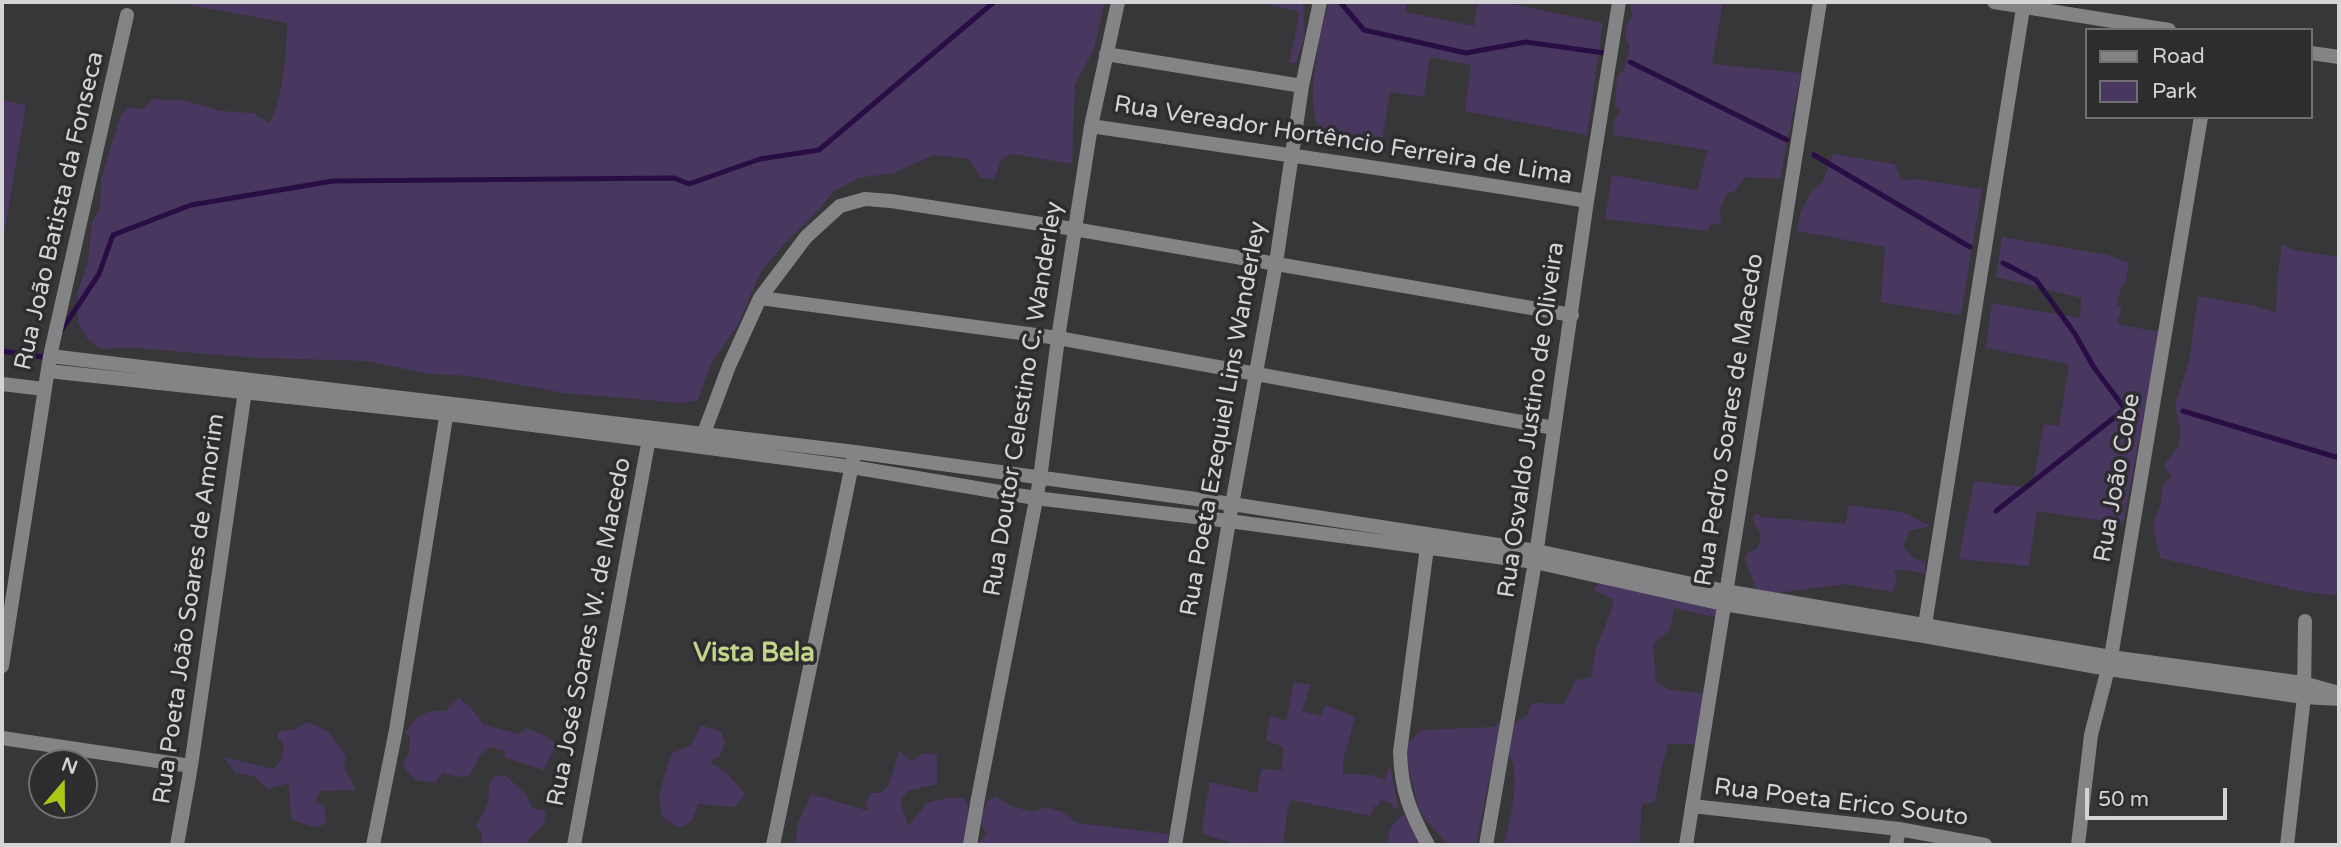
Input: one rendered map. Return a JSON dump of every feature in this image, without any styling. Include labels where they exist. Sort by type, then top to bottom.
[{"type":"street","name":"Rua Doutor Celestino C. Wanderley","points":[[971,845],[1040,479],[1058,338],[1091,126],[1118,2]]},
{"type":"street","name":"Rua Poeta Ezequiel Lins Wanderley","points":[[1175,845],[1229,521],[1276,263],[1302,86],[1320,2]]},
{"type":"street","name":"Rua Osvaldo Justino de Oliveira","points":[[1486,845],[1536,556],[1587,201],[1619,2]]},
{"type":"street","name":"Rua Pedro Soares de Macedo","points":[[1686,845],[1820,2]]},
{"type":"street","points":[[1994,2],[2024,4],[2158,28]]},
{"type":"street","points":[[1925,630],[2024,4]]},
{"type":"street","name":"Rua João Batista da Fonseca","points":[[2,666],[50,356],[127,15]]},
{"type":"street","points":[[2313,52],[2339,57]]},
{"type":"street","points":[[1106,54],[1302,86]]},
{"type":"street","name":"Rua João Cobe","points":[[2078,845],[2091,735],[2109,663],[2201,119]]},
{"type":"street","name":"Rua Vereador Hortêncio Ferreira de Lima","points":[[1091,126],[1439,176],[1587,201]]},
{"type":"street","points":[[701,440],[729,366],[760,298],[806,237],[831,212],[851,201],[864,199],[1074,229],[1572,315]]},
{"type":"street","points":[[760,298],[1058,338],[1554,428]]},
{"type":"street","points":[[50,356],[246,385],[650,434],[855,452],[1232,504],[1428,541]]},
{"type":"street","points":[[48,371],[246,385]]},
{"type":"street","points":[[2,384],[44,390]]},
{"type":"street","name":"Rua Poeta João Soares de Amorim","points":[[177,845],[191,766],[246,385]]},
{"type":"street","points":[[373,845],[396,730],[448,409]]},
{"type":"street","name":"Rua José Soares W. de Macedo","points":[[573,845],[650,434]]},
{"type":"street","points":[[701,440],[1035,498],[1428,541],[1536,556],[1724,598],[2109,663],[2339,693]]},
{"type":"street","points":[[773,845],[855,452]]},
{"type":"street","points":[[1428,541],[1400,752],[1401,780],[1408,806],[1428,845]]},
{"type":"street","points":[[2287,845],[2304,690],[2305,621]]},
{"type":"street","points":[[2304,690],[2339,699]]},
{"type":"street","points":[[2,738],[191,766]]},
{"type":"street","name":"Rua Poeta Erico Souto","points":[[1692,806],[1899,829],[1985,845]]},
{"type":"street","points":[[1896,845],[1899,829]]},
{"type":"green space","points":[[174,2],[1105,2],[1093,51],[1075,84],[1072,164],[1012,154],[1002,158],[994,179],[981,178],[969,159],[934,155],[894,173],[858,178],[833,192],[760,273],[738,325],[711,364],[698,400],[681,403],[564,393],[470,376],[429,374],[368,361],[258,358],[135,348],[100,349],[87,338],[78,324],[78,291],[88,262],[92,222],[100,209],[101,180],[120,117],[128,107],[143,109],[152,99],[182,100],[221,111],[253,113],[270,123],[281,87],[287,23]]},
{"type":"green space","points":[[1256,2],[1303,2],[1305,35],[1296,63],[1289,63],[1299,15],[1297,11]]},
{"type":"green space","points":[[1329,2],[1407,2],[1405,12],[1474,26],[1478,2],[1503,2],[1603,23],[1587,135],[1465,111],[1471,65],[1430,57],[1424,97],[1390,92],[1381,147],[1359,152],[1327,136],[1321,131],[1316,120],[1313,87],[1321,30]]},
{"type":"green space","points":[[1630,2],[1723,2],[1712,64],[1801,73],[1780,179],[1745,177],[1735,191],[1726,194],[1720,210],[1721,225],[1711,223],[1708,231],[1605,219],[1612,175],[1697,190],[1708,150],[1614,135],[1613,124],[1621,109],[1615,107],[1617,76],[1624,70],[1630,46],[1625,34],[1632,16]]},
{"type":"green space","points":[[2,100],[26,105],[2,245]]},
{"type":"green space","points":[[1833,154],[1895,164],[1901,180],[1914,179],[1982,189],[1961,315],[1881,302],[1885,247],[1797,231],[1800,214],[1812,190],[1823,181]]},
{"type":"green space","points":[[2002,237],[2108,255],[2129,263],[2125,285],[2122,285],[2117,305],[2122,307],[2117,321],[2121,325],[2160,332],[2123,524],[2037,511],[2029,566],[1959,559],[1974,481],[2032,488],[2044,424],[2059,426],[2069,364],[1986,348],[1992,303],[2080,318],[2081,298],[1996,277]]},
{"type":"green space","points":[[2282,244],[2293,250],[2339,257],[2339,596],[2299,591],[2160,558],[2153,525],[2161,503],[2163,484],[2173,476],[2166,470],[2165,464],[2179,446],[2180,430],[2175,405],[2189,362],[2198,296],[2256,306],[2276,313]]},
{"type":"green space","points":[[1849,505],[1902,512],[1930,526],[1909,531],[1903,547],[1914,558],[1925,562],[1925,574],[1894,570],[1897,580],[1893,592],[1847,584],[1777,593],[1757,591],[1745,559],[1747,553],[1758,548],[1761,536],[1752,518],[1757,513],[1762,517],[1845,524]]},
{"type":"green space","points":[[1600,582],[1719,597],[1719,613],[1714,617],[1674,608],[1670,630],[1653,644],[1656,682],[1671,690],[1703,693],[1697,744],[1668,744],[1655,802],[1642,804],[1639,845],[1504,845],[1515,784],[1512,761],[1508,753],[1509,727],[1527,715],[1532,703],[1564,704],[1576,680],[1591,677],[1596,649],[1612,609],[1613,599],[1593,590]]},
{"type":"green space","points":[[1294,682],[1311,685],[1302,711],[1320,716],[1326,705],[1355,717],[1343,761],[1343,774],[1371,775],[1384,780],[1390,766],[1399,811],[1388,802],[1380,800],[1379,806],[1374,806],[1371,816],[1291,800],[1283,845],[1255,842],[1252,845],[1238,845],[1203,834],[1210,782],[1257,793],[1261,769],[1282,770],[1283,747],[1266,740],[1270,715],[1286,721]]},
{"type":"green space","points":[[459,698],[484,725],[519,734],[526,728],[542,734],[556,744],[544,770],[504,757],[506,751],[490,747],[480,756],[469,776],[459,777],[443,773],[435,783],[415,780],[402,765],[409,754],[410,737],[405,733],[422,715],[432,711],[445,711]]},
{"type":"green space","points":[[1501,721],[1476,845],[1449,845],[1425,819],[1418,807],[1407,761],[1407,745],[1421,730],[1494,727]]},
{"type":"green space","points":[[307,722],[329,732],[346,756],[344,767],[356,790],[320,791],[315,802],[324,805],[326,824],[315,827],[291,820],[289,783],[268,789],[255,777],[235,772],[224,757],[273,769],[282,759],[284,745],[278,738],[278,732],[296,729]]},
{"type":"green space","points":[[701,725],[721,732],[725,743],[720,756],[710,762],[727,773],[745,794],[735,807],[698,804],[692,821],[680,828],[662,817],[659,794],[671,754],[691,745]]},
{"type":"green space","points":[[899,751],[912,762],[923,753],[937,755],[937,784],[908,791],[900,801],[908,826],[927,803],[946,798],[963,798],[968,806],[968,845],[796,845],[797,825],[811,794],[869,811],[865,803],[871,793],[880,793],[889,785]]},
{"type":"green space","points":[[505,775],[526,794],[532,808],[546,811],[544,824],[528,840],[532,845],[479,845],[482,833],[476,826],[488,803],[489,785],[495,776]]},
{"type":"green space","points":[[996,796],[1011,806],[1033,812],[1046,807],[1063,812],[1078,823],[1169,834],[1167,845],[975,845],[987,835],[979,821],[988,801]]},
{"type":"green space","points":[[1404,814],[1419,845],[1386,845],[1391,826]]},
{"type":"waterway","points":[[61,331],[99,274],[113,235],[191,205],[333,181],[674,178],[689,184],[760,159],[819,150],[994,2]]},
{"type":"waterway","points":[[1340,2],[1364,30],[1466,53],[1526,42],[1604,53]]},
{"type":"waterway","points":[[1630,62],[1787,140]]},
{"type":"waterway","points":[[1814,155],[1970,247]]},
{"type":"waterway","points":[[1996,511],[2125,409],[2036,280],[2003,263]]},
{"type":"waterway","points":[[2,351],[43,357],[45,354]]},
{"type":"waterway","points":[[2183,411],[2339,458]]},
{"type":"district","name":"Vista Bela","points":[[754,654]]}]
